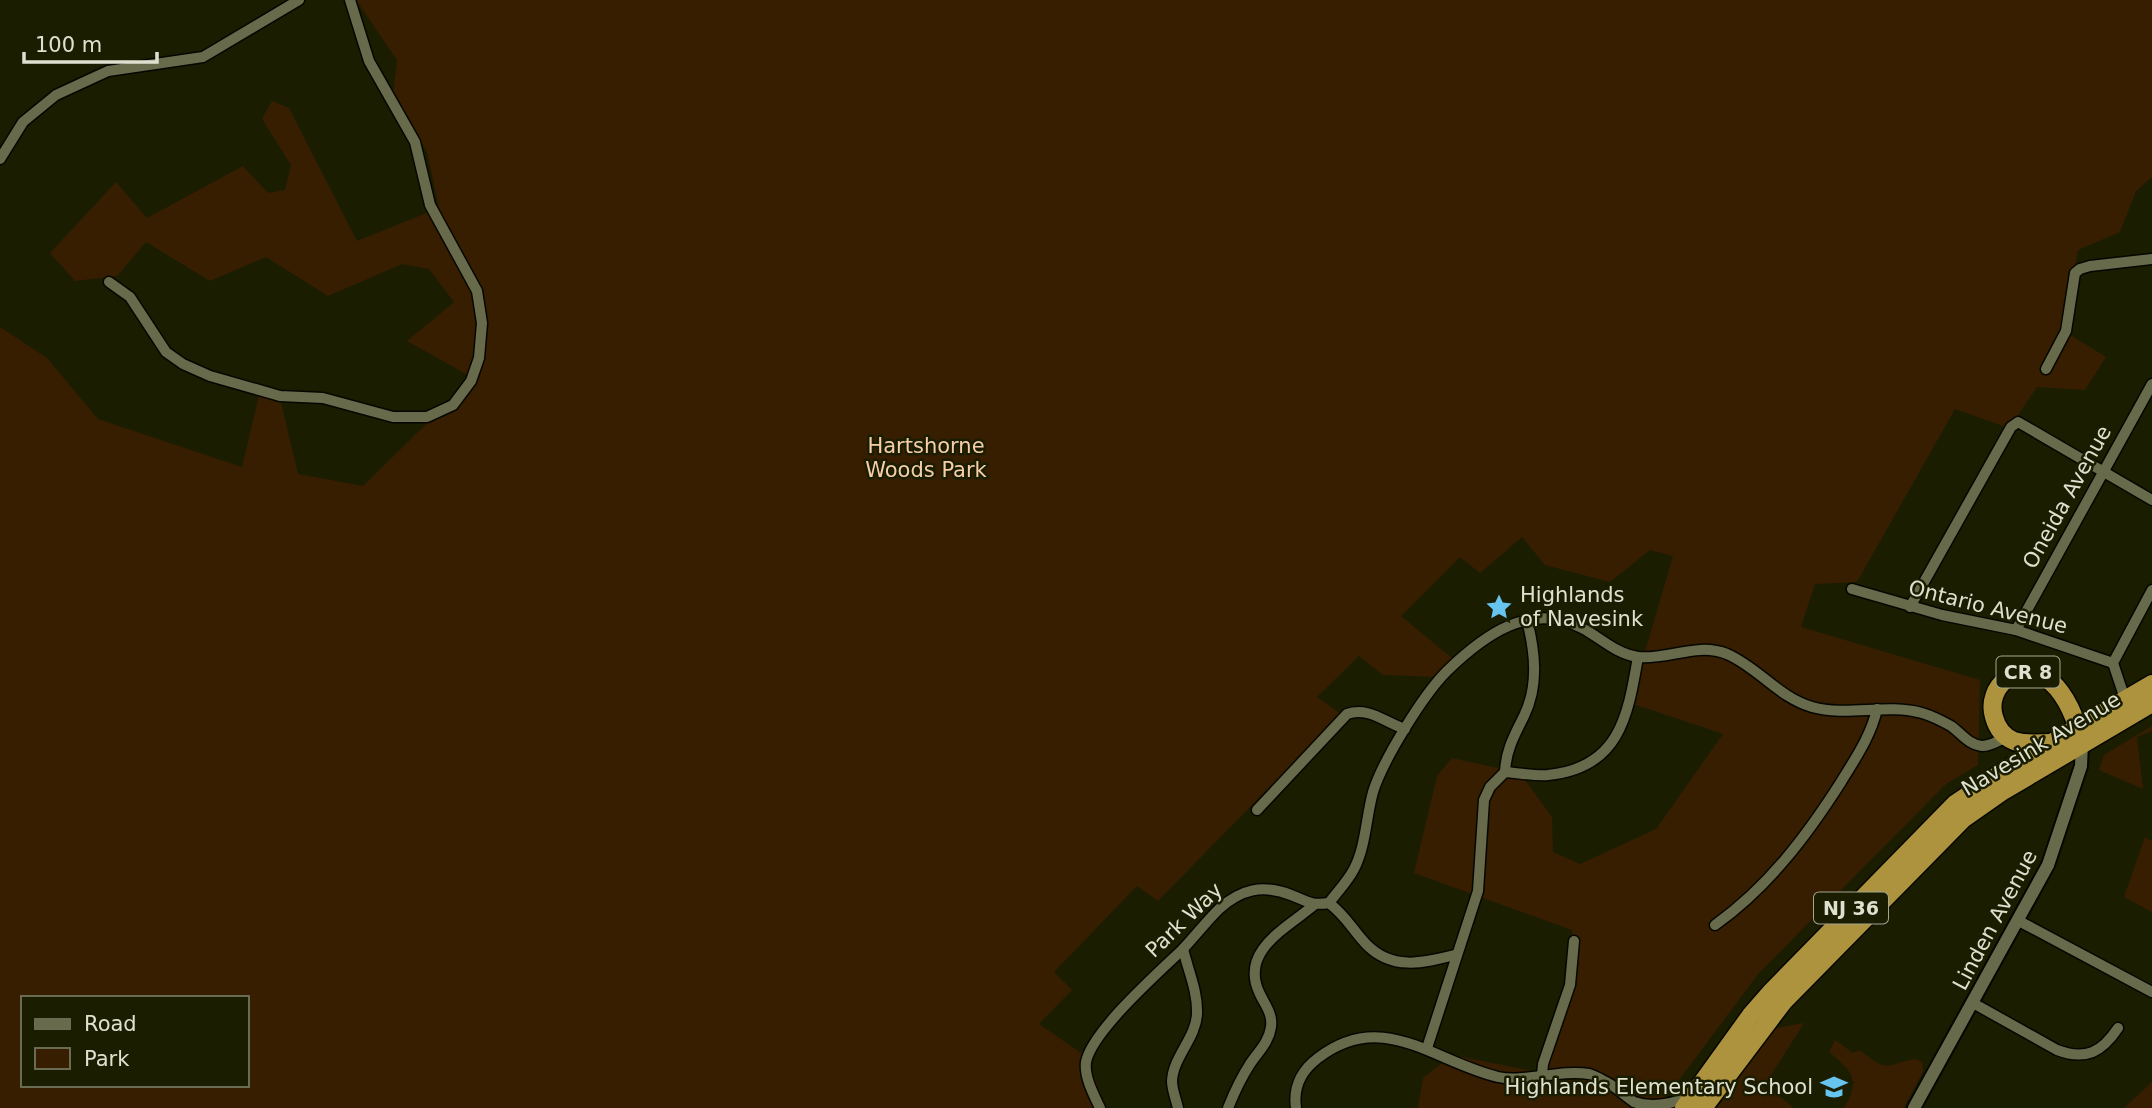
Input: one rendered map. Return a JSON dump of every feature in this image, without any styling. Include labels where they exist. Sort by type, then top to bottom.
[{"type":"highway","name":"CR 8","points":[[2006,737],[1995,722],[1992,698],[2000,684],[2018,673],[2032,672],[2049,680],[2063,697],[2080,736]]},
{"type":"highway","name":"Navesink Avenue","points":[[1693,1104],[1783,1002],[1949,832],[1980,805],[2080,736],[2125,699],[2152,684]]},
{"type":"highway","name":"Navesink Avenue","points":[[2080,736],[2152,703]]},
{"type":"highway","name":"NJ 36","points":[[2052,743],[2080,736]]},
{"type":"highway","points":[[2006,737],[2020,742],[2052,743]]},
{"type":"highway","name":"Navesink Avenue","points":[[1693,1104],[1744,1024],[1772,990],[1942,816],[1985,783],[2052,743]]},
{"type":"street","points":[[0,159],[23,122],[56,95],[108,71],[204,57],[299,0]]},
{"type":"street","points":[[109,282],[134,301],[155,338],[170,356],[211,376],[280,396],[323,398],[378,414],[419,419],[453,405],[471,381],[479,358],[482,323],[477,291],[430,205],[415,142],[369,61],[350,0]]},
{"type":"street","points":[[2046,369],[2066,331],[2075,273],[2090,266],[2152,259]]},
{"type":"street","name":"Oneida Avenue","points":[[2016,630],[2152,384]]},
{"type":"street","points":[[1910,607],[2011,427],[2018,422],[2152,500]]},
{"type":"street","name":"Ontario Avenue","points":[[1852,589],[1910,607],[2016,630],[2113,663]]},
{"type":"street","points":[[2125,699],[2113,663],[2152,590]]},
{"type":"street","points":[[1455,955],[1421,964],[1390,960],[1365,943],[1347,918],[1329,903],[1357,862],[1374,790],[1405,729],[1448,670],[1509,624],[1549,618],[1564,621],[1581,628],[1614,649],[1638,657],[1693,650],[1720,652],[1740,661],[1784,696],[1808,706],[1831,711],[1903,709],[1921,713],[1945,723],[1981,746],[1995,744],[2006,737]]},
{"type":"street","points":[[1427,1048],[1455,955],[1478,891],[1484,800],[1490,787],[1505,772],[1509,743],[1525,715],[1534,686],[1534,656],[1527,620]]},
{"type":"street","points":[[1505,772],[1541,775],[1560,773],[1589,762],[1603,752],[1619,734],[1625,720],[1638,657]]},
{"type":"street","points":[[1715,925],[1748,899],[1796,848],[1857,757],[1871,729],[1877,709]]},
{"type":"street","points":[[1257,810],[1347,714],[1359,711],[1367,713],[1405,729]]},
{"type":"street","name":"Linden Avenue","points":[[1918,1107],[2048,865],[2081,766],[2080,736]]},
{"type":"street","name":"Park Way","points":[[1100,1108],[1086,1068],[1090,1051],[1112,1021],[1219,909],[1234,896],[1246,891],[1273,889],[1312,907],[1329,903]]},
{"type":"street","points":[[1228,1108],[1240,1080],[1264,1045],[1271,1027],[1270,1014],[1255,982],[1256,957],[1278,933],[1312,907]]},
{"type":"street","points":[[2019,921],[2152,992]]},
{"type":"street","points":[[1542,1075],[1570,985],[1574,941]]},
{"type":"street","points":[[1178,1108],[1172,1087],[1173,1074],[1194,1029],[1197,1016],[1194,989],[1183,949]]},
{"type":"street","points":[[1973,1003],[2057,1049],[2072,1054],[2092,1052],[2107,1044],[2118,1028]]},
{"type":"street","points":[[1296,1108],[1296,1087],[1309,1066],[1341,1043],[1366,1036],[1384,1037],[1427,1048],[1478,1071],[1506,1079],[1542,1075],[1594,1076],[1613,1086],[1637,1106],[1693,1104]]},
{"type":"green space","name":"Hartshorne Woods Park","points":[[356,0],[2152,0],[2152,177],[2136,191],[2120,232],[2078,250],[2064,331],[2106,357],[2085,390],[2037,387],[2009,428],[1955,409],[1857,582],[1815,584],[1801,627],[1980,680],[1978,765],[1946,784],[1759,973],[1658,1108],[1418,1108],[1423,1078],[1452,1055],[1537,1072],[1574,981],[1572,930],[1414,873],[1437,776],[1452,758],[1520,773],[1552,817],[1553,852],[1580,864],[1656,829],[1723,734],[1630,703],[1673,556],[1650,550],[1610,582],[1545,565],[1522,537],[1480,573],[1460,557],[1401,616],[1452,658],[1438,677],[1383,675],[1359,656],[1317,697],[1341,714],[1158,901],[1137,886],[1054,972],[1072,990],[1039,1024],[1087,1057],[1106,1108],[0,1108],[0,327],[47,358],[98,419],[242,467],[260,391],[279,394],[298,474],[363,486],[473,378],[407,341],[454,302],[429,269],[402,264],[328,296],[266,257],[210,281],[146,242],[117,276],[75,281],[50,253],[116,182],[147,218],[243,166],[268,193],[285,190],[291,165],[262,119],[272,101],[289,108],[357,241],[439,208],[427,152],[393,96],[397,60]]},
{"type":"green space","points":[[2152,726],[2152,731],[2137,737],[2143,789],[2099,770],[2104,755]]},
{"type":"green space","points":[[2145,837],[2152,841],[2152,912],[2124,897]]},
{"type":"green space","points":[[1804,1023],[1763,1088],[1771,1094],[1773,1091],[1794,1108],[1717,1108],[1775,1028]]},
{"type":"green space","points":[[1835,1040],[1853,1053],[1859,1050],[1882,1065],[1915,1059],[1922,1062],[1923,1071],[1904,1108],[1844,1108],[1853,1083],[1848,1070],[1829,1052]]},
{"type":"green space","points":[[2152,1082],[2152,1108],[2124,1108]]},
{"type":"place","name":"Highlands of Navesink","points":[[1499,607]]},
{"type":"place","name":"Highlands Elementary School","points":[[1834,1087]]}]
